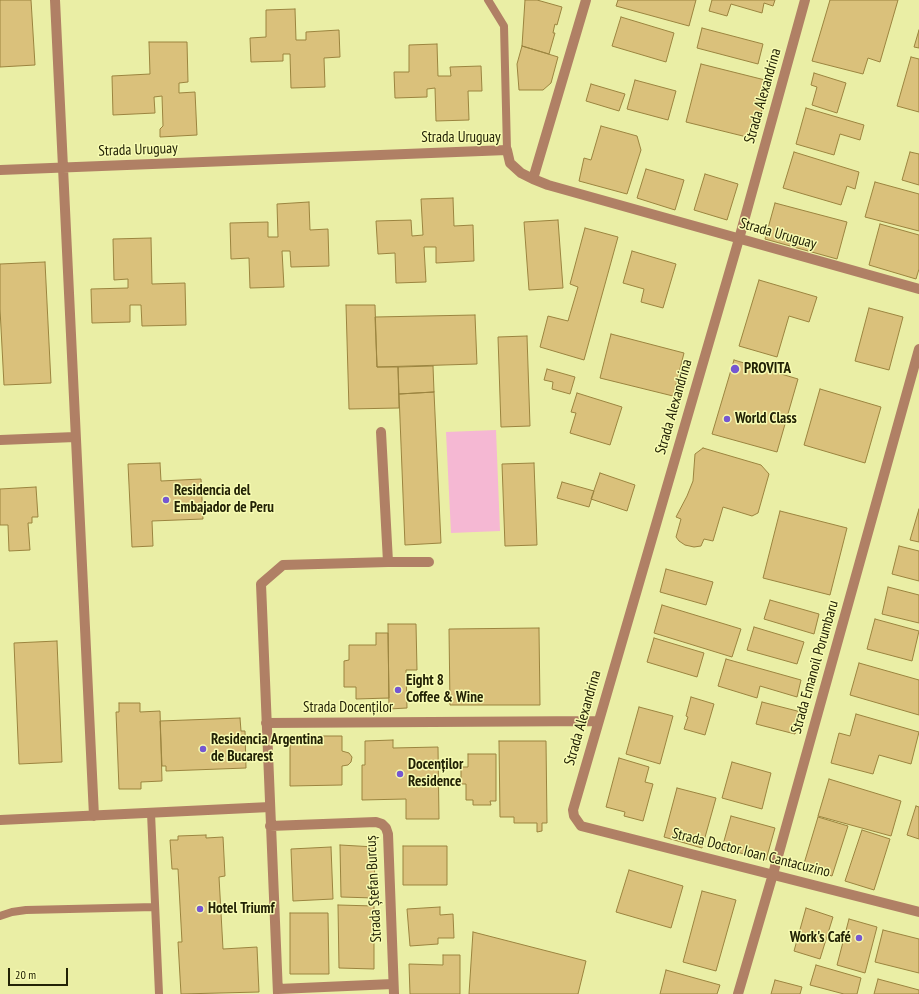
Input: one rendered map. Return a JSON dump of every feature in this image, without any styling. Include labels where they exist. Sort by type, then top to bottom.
[{"type":"street","points":[[55,0],[94,816]]},
{"type":"street","points":[[533,179],[586,0]]},
{"type":"street","name":"Strada Alexandrina","points":[[577,822],[573,810],[739,239],[805,0]]},
{"type":"street","name":"Strada Uruguay","points":[[0,170],[507,150],[510,163],[521,173],[556,188],[919,289]]},
{"type":"street","name":"Strada Emanoil Porumbaru","points":[[738,994],[919,349]]},
{"type":"street","points":[[381,432],[388,562]]},
{"type":"street","points":[[0,440],[75,437]]},
{"type":"street","points":[[393,989],[278,991],[261,584],[283,565],[428,562]]},
{"type":"street","name":"Strada Docenților","points":[[266,724],[598,721]]},
{"type":"street","points":[[0,820],[270,807]]},
{"type":"street","name":"Strada Ștefan Burcuș","points":[[270,826],[376,822],[382,824],[386,828],[388,834],[393,989]]},
{"type":"street","name":"Strada Doctor Ioan Cantacuzino","points":[[577,822],[581,826],[919,912]]},
{"type":"lane","points":[[488,0],[504,26],[507,150]]},
{"type":"lane","points":[[151,813],[159,994]]},
{"type":"lane","points":[[0,916],[26,910],[155,907]]},
{"type":"shaded area","points":[[496,430],[500,531],[451,533],[446,432]]},
{"type":"building","points":[[0,0],[31,0],[35,65],[0,67]]},
{"type":"building","points":[[525,0],[537,0],[562,7],[557,25],[555,24],[553,33],[555,33],[549,54],[522,46]]},
{"type":"building","points":[[618,0],[696,0],[689,26],[616,6]]},
{"type":"building","points":[[712,0],[775,0],[773,6],[764,3],[762,13],[731,4],[727,16],[709,11]]},
{"type":"building","points":[[830,0],[898,0],[880,62],[868,58],[863,74],[812,61]]},
{"type":"building","points":[[295,9],[296,40],[306,40],[306,32],[339,30],[340,57],[324,58],[325,87],[291,88],[290,54],[283,54],[283,61],[251,62],[250,38],[266,37],[266,10]]},
{"type":"building","points":[[621,17],[674,33],[666,62],[612,46]]},
{"type":"building","points":[[702,28],[763,44],[758,64],[697,48]]},
{"type":"building","points":[[919,30],[919,48],[914,47]]},
{"type":"building","points":[[149,42],[187,42],[188,82],[179,83],[179,93],[195,92],[197,135],[160,137],[160,129],[163,126],[162,96],[154,97],[155,113],[113,115],[112,76],[150,74]]},
{"type":"building","points":[[437,44],[438,76],[451,76],[450,67],[481,66],[482,91],[468,91],[469,120],[436,121],[435,88],[427,89],[427,97],[395,98],[394,72],[409,72],[409,45]]},
{"type":"building","points":[[522,46],[558,57],[551,83],[543,90],[519,90],[517,64]]},
{"type":"building","points":[[911,57],[919,59],[919,112],[897,106]]},
{"type":"building","points":[[701,64],[769,81],[755,139],[686,122]]},
{"type":"building","points":[[814,73],[846,83],[837,113],[812,105],[817,87],[811,85]]},
{"type":"building","points":[[635,80],[676,91],[668,120],[627,109]]},
{"type":"building","points":[[591,84],[625,94],[619,111],[586,101]]},
{"type":"building","points":[[806,108],[864,125],[860,140],[840,134],[834,155],[796,144]]},
{"type":"building","points":[[601,126],[637,136],[641,150],[627,194],[579,181],[584,158],[591,160]]},
{"type":"building","points":[[794,152],[859,172],[855,189],[847,186],[841,205],[783,188]]},
{"type":"building","points":[[910,152],[919,154],[919,185],[902,180]]},
{"type":"building","points":[[646,169],[684,180],[675,210],[637,198]]},
{"type":"building","points":[[705,174],[738,184],[727,220],[694,210]]},
{"type":"building","points":[[875,182],[919,194],[919,231],[865,217]]},
{"type":"building","points":[[453,198],[454,226],[473,225],[474,261],[436,263],[436,247],[424,247],[426,282],[396,283],[395,253],[378,254],[376,221],[411,220],[412,236],[423,235],[421,199]]},
{"type":"building","points":[[309,202],[310,230],[328,229],[329,266],[291,267],[290,251],[282,251],[284,287],[250,288],[249,258],[231,259],[230,223],[268,222],[268,237],[278,237],[277,204]]},
{"type":"building","points":[[775,203],[847,222],[837,259],[765,239]]},
{"type":"building","points":[[558,220],[563,288],[529,290],[524,222]]},
{"type":"building","points":[[880,224],[919,235],[919,269],[916,279],[869,265]]},
{"type":"building","points":[[585,228],[618,237],[584,360],[540,347],[548,316],[568,321],[578,287],[570,284]]},
{"type":"building","points":[[151,238],[152,284],[185,283],[186,325],[142,326],[141,305],[130,305],[130,322],[92,323],[91,289],[128,288],[128,279],[114,280],[113,239]]},
{"type":"building","points":[[632,251],[676,264],[663,308],[641,302],[644,289],[623,283]]},
{"type":"building","points":[[45,262],[51,383],[4,385],[0,309],[0,264]]},
{"type":"building","points":[[759,280],[817,297],[809,322],[789,316],[777,357],[739,346]]},
{"type":"building","points":[[346,305],[375,305],[377,367],[398,367],[399,408],[349,409]]},
{"type":"building","points":[[869,308],[903,317],[889,370],[855,361]]},
{"type":"building","points":[[475,315],[477,364],[377,367],[375,317]]},
{"type":"building","points":[[611,334],[684,353],[673,396],[600,378]]},
{"type":"building","points":[[527,336],[530,426],[501,427],[498,337]]},
{"type":"building","points":[[734,360],[798,379],[777,452],[712,434]]},
{"type":"building","points":[[433,366],[434,392],[399,394],[398,367]]},
{"type":"building","points":[[547,369],[575,377],[570,394],[552,389],[553,382],[544,380]]},
{"type":"building","points":[[820,389],[881,407],[865,463],[804,445]]},
{"type":"building","points":[[434,392],[441,543],[405,545],[399,394]]},
{"type":"building","points":[[577,393],[622,407],[610,445],[570,433],[576,413],[571,412]]},
{"type":"building","points":[[703,448],[761,465],[769,474],[758,513],[752,516],[723,507],[713,541],[704,539],[701,546],[694,547],[685,545],[676,537],[681,519],[676,517],[693,481],[695,454]]},
{"type":"building","name":"Residencia del Embajador de Peru","points":[[160,463],[161,481],[201,479],[203,519],[152,521],[153,546],[132,547],[128,464]]},
{"type":"building","points":[[534,463],[537,545],[505,546],[502,464]]},
{"type":"building","points":[[600,473],[635,485],[627,511],[591,499]]},
{"type":"building","points":[[562,482],[594,491],[589,507],[557,498]]},
{"type":"building","points":[[36,487],[38,517],[32,517],[32,523],[28,523],[30,550],[9,551],[8,525],[0,525],[0,489]]},
{"type":"building","points":[[919,509],[919,542],[910,540]]},
{"type":"building","points":[[780,511],[847,528],[830,595],[763,578]]},
{"type":"building","points":[[899,546],[919,551],[919,581],[892,574]]},
{"type":"building","points":[[666,569],[713,582],[706,605],[660,592]]},
{"type":"building","points":[[888,587],[919,595],[919,623],[882,614]]},
{"type":"building","points":[[770,600],[819,614],[814,634],[764,619]]},
{"type":"building","points":[[662,605],[741,629],[732,657],[654,633]]},
{"type":"building","points":[[875,619],[919,631],[912,661],[867,649]]},
{"type":"building","points":[[388,624],[416,624],[417,670],[406,670],[407,708],[389,709]]},
{"type":"building","points":[[754,627],[804,642],[797,664],[747,650]]},
{"type":"building","points":[[539,628],[540,705],[450,705],[449,629]]},
{"type":"building","points":[[376,633],[388,633],[389,698],[356,699],[356,687],[344,687],[344,661],[349,660],[349,645],[376,645]]},
{"type":"building","points":[[654,638],[704,653],[697,677],[647,662]]},
{"type":"building","points":[[57,641],[62,762],[19,764],[14,643]]},
{"type":"building","points":[[726,659],[801,680],[797,697],[760,686],[757,698],[718,686]]},
{"type":"building","points":[[859,663],[919,680],[919,715],[850,695]]},
{"type":"building","points":[[691,697],[714,704],[705,735],[684,729],[688,717],[686,716]]},
{"type":"building","points":[[762,702],[801,712],[795,734],[756,724]]},
{"type":"building","points":[[119,703],[140,703],[140,712],[160,711],[162,781],[141,782],[141,789],[119,789],[116,712],[119,712]]},
{"type":"building","points":[[639,707],[673,716],[660,764],[626,754]]},
{"type":"building","points":[[856,714],[919,732],[911,764],[879,755],[873,774],[831,763],[839,733],[850,736]]},
{"type":"building","name":"Residencia Argentina de Bucarest","points":[[240,718],[241,731],[245,731],[246,768],[166,771],[166,766],[162,766],[160,721]]},
{"type":"building","points":[[315,736],[342,736],[342,751],[349,753],[352,757],[351,762],[348,765],[342,766],[342,785],[290,786],[290,740],[315,740]]},
{"type":"building","name":"Docenților Residence","points":[[393,740],[393,748],[438,747],[439,819],[406,819],[406,799],[362,800],[362,765],[365,765],[365,741]]},
{"type":"building","points":[[499,741],[546,741],[547,823],[542,823],[542,831],[537,832],[537,823],[514,823],[514,817],[500,817]]},
{"type":"building","points":[[468,754],[496,754],[496,801],[490,801],[491,805],[473,805],[473,800],[466,800],[466,784],[461,784],[461,767],[468,767]]},
{"type":"building","points":[[619,758],[649,767],[645,782],[653,784],[643,821],[624,816],[625,812],[606,807]]},
{"type":"building","points":[[732,762],[771,773],[762,809],[722,798]]},
{"type":"building","points":[[829,779],[901,801],[891,836],[818,816]]},
{"type":"building","points":[[677,788],[716,798],[702,848],[664,837]]},
{"type":"building","points":[[916,806],[919,807],[919,839],[907,835]]},
{"type":"building","points":[[731,816],[775,828],[766,860],[722,848]]},
{"type":"building","points":[[818,817],[848,826],[832,876],[803,867]]},
{"type":"building","points":[[862,830],[890,839],[874,890],[845,881]]},
{"type":"building","name":"Hotel Triumf","points":[[206,835],[206,838],[223,837],[225,876],[219,877],[223,949],[257,947],[259,992],[181,994],[178,942],[182,942],[178,869],[172,869],[170,840],[178,840],[178,836]]},
{"type":"building","points":[[340,845],[375,847],[374,898],[341,897]]},
{"type":"building","points":[[403,846],[447,846],[447,885],[403,885]]},
{"type":"building","points":[[331,847],[333,899],[293,901],[291,849]]},
{"type":"building","points":[[629,870],[683,886],[671,928],[616,912]]},
{"type":"building","points":[[702,891],[736,900],[716,971],[683,962]]},
{"type":"building","points":[[338,905],[374,906],[374,969],[339,968]]},
{"type":"building","points":[[440,907],[440,915],[453,914],[454,938],[438,938],[438,944],[410,946],[407,909]]},
{"type":"building","points":[[806,908],[833,917],[820,959],[794,951]]},
{"type":"building","points":[[290,913],[328,913],[329,974],[290,974]]},
{"type":"building","points":[[849,919],[877,927],[865,973],[837,965]]},
{"type":"building","points":[[883,930],[919,939],[919,973],[875,962]]},
{"type":"building","points":[[473,932],[586,961],[578,994],[469,994]]},
{"type":"building","points":[[443,955],[460,955],[460,994],[410,994],[409,964],[443,965]]},
{"type":"building","points":[[816,965],[861,978],[857,994],[844,994],[810,985]]},
{"type":"building","points":[[666,970],[720,985],[717,994],[660,994]]},
{"type":"building","points":[[878,979],[919,990],[919,994],[874,994]]},
{"type":"building","points":[[775,980],[802,987],[800,994],[771,994]]},
{"type":"place","name":"PROVITA","points":[[735,369]]},
{"type":"place","name":"World Class","points":[[727,419]]},
{"type":"place","name":"Residencia del Embajador de Peru","points":[[166,500]]},
{"type":"place","name":"Eight 8 Coffee & Wine","points":[[398,690]]},
{"type":"place","name":"Residencia Argentina de Bucarest","points":[[203,749]]},
{"type":"place","name":"Docenților Residence","points":[[400,774]]},
{"type":"place","name":"Hotel Triumf","points":[[200,909]]},
{"type":"place","name":"Work's Café","points":[[859,938]]}]
